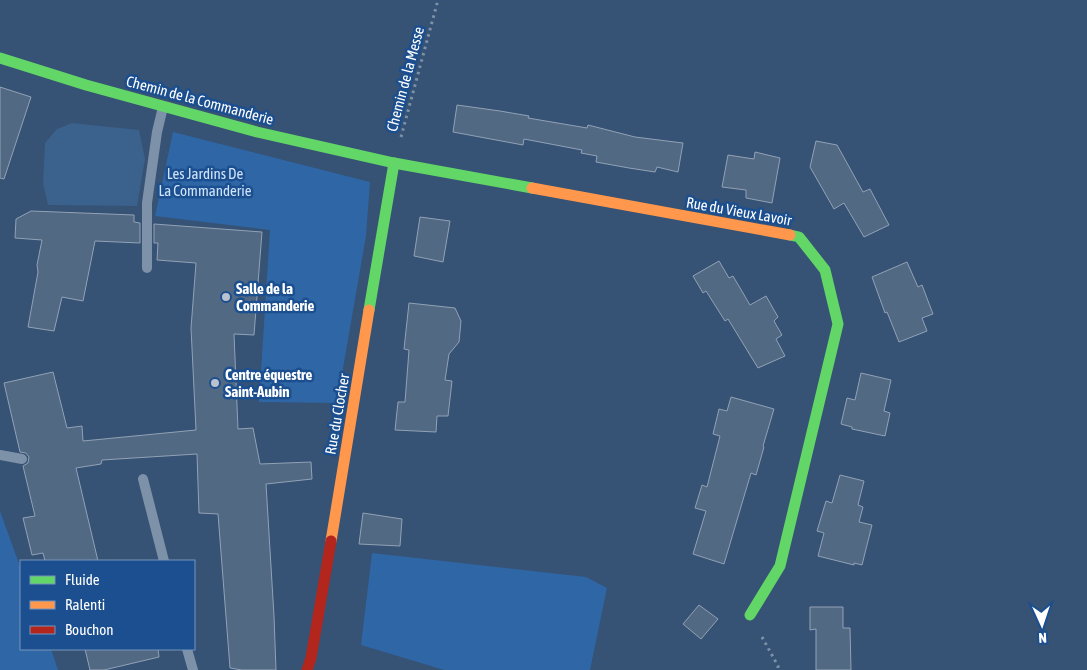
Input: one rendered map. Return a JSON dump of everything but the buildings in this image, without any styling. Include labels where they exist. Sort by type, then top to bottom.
[{"type":"street","name":"Chemin de la Commanderie","points":[[0,58],[86,85],[256,132],[394,163]]},
{"type":"street","name":"Rue du Vieux Lavoir","points":[[394,163],[799,237],[825,270],[838,324],[780,566],[750,615]]},
{"type":"street","name":"Rue du Clocher","points":[[307,670],[311,658],[394,163]]},
{"type":"lane","points":[[147,268],[147,203],[157,132],[163,106]]},
{"type":"lane","points":[[0,455],[22,459]]},
{"type":"lane","points":[[143,479],[164,560]]},
{"type":"lane","points":[[187,650],[193,670]]},
{"type":"path","name":"Chemin de la Messe","points":[[394,163],[438,0]]},
{"type":"path","points":[[750,615],[778,666],[778,670]]},
{"type":"green space","name":"Les Jardins De La Commanderie","points":[[173,132],[370,182],[366,236],[337,403],[259,402],[270,230],[155,216]]},
{"type":"green space","points":[[0,511],[20,566],[20,650],[51,650],[58,670],[0,670]]},
{"type":"green space","points":[[372,553],[586,577],[607,588],[590,670],[444,670],[361,645]]},
{"type":"shaded area","points":[[72,123],[139,130],[145,159],[137,206],[48,205],[43,183],[45,143],[57,129]]},
{"type":"traffic: fast","points":[[0,58],[86,85],[257,132],[394,163],[532,188]]},
{"type":"traffic: fast","points":[[369,310],[394,163]]},
{"type":"traffic: fast","points":[[750,615],[780,566],[838,324],[825,270],[799,237],[790,235]]},
{"type":"traffic: slow","points":[[532,188],[790,235]]},
{"type":"traffic: slow","points":[[331,541],[369,310]]},
{"type":"traffic: jam","points":[[307,670],[311,658],[331,541]]},
{"type":"place","name":"Salle de la Commanderie","points":[[226,297]]},
{"type":"place","name":"Centre équestre Saint-Aubin","points":[[215,383]]}]
